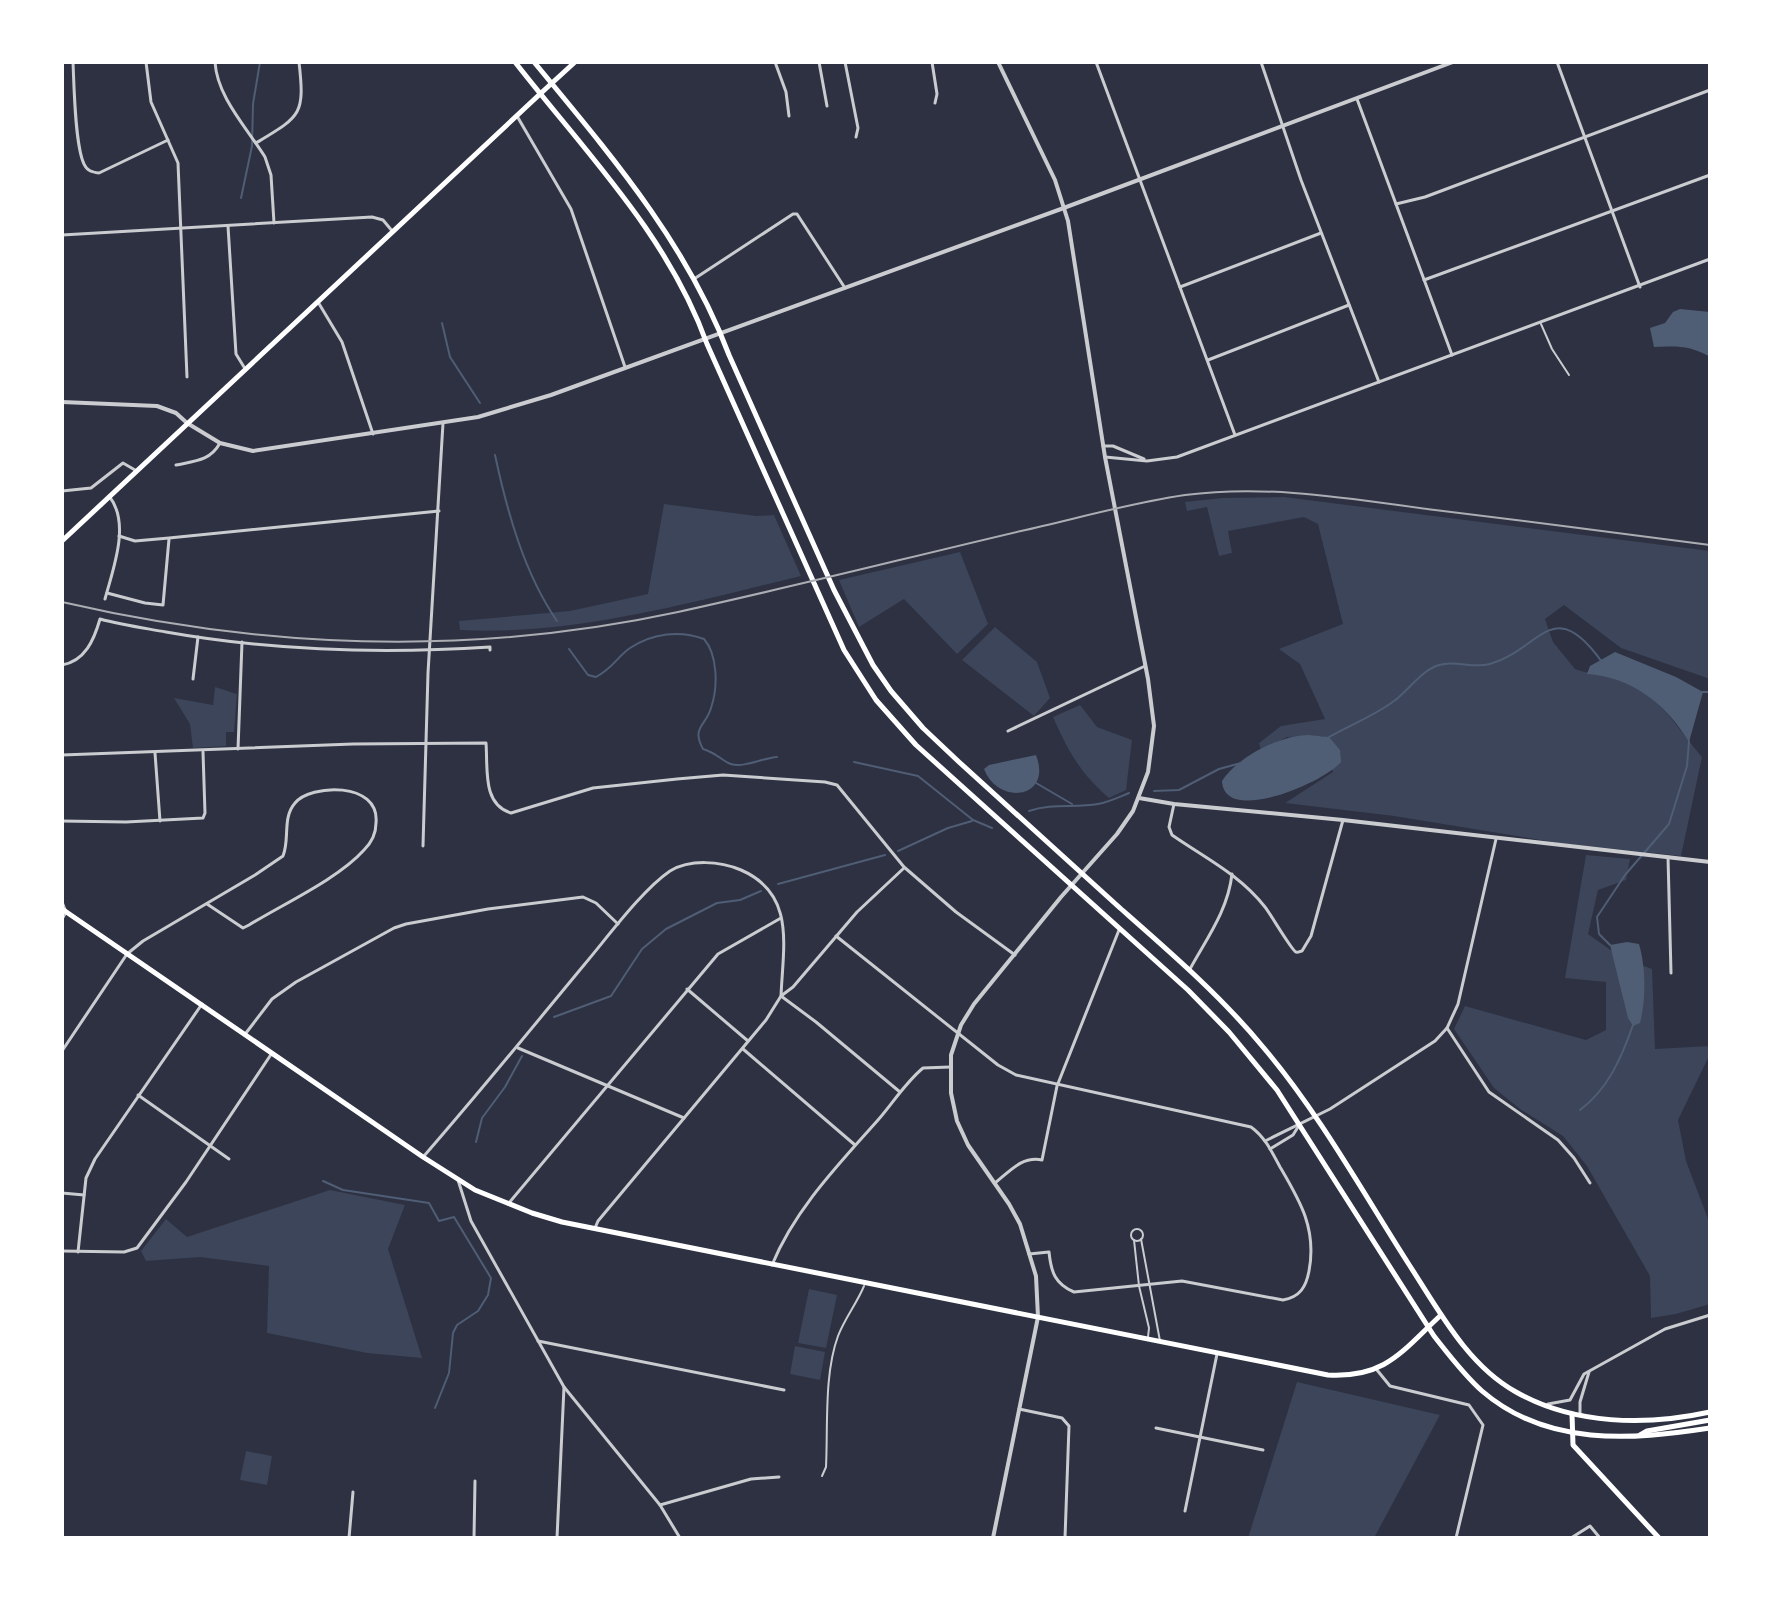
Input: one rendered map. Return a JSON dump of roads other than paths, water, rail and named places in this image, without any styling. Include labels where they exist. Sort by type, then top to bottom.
[{"type":"main road","points":[[515,62],[656,240],[691,303],[844,650],[876,700],[916,745],[1188,990],[1229,1032],[1277,1090],[1428,1327],[1462,1371],[1483,1392],[1525,1419],[1571,1432],[1594,1437],[1639,1436],[1710,1428]]},
{"type":"main road","points":[[534,62],[638,189],[694,279],[834,590],[873,665],[891,691],[950,753],[1189,969],[1264,1048],[1315,1118],[1441,1315],[1488,1372],[1515,1392],[1581,1416],[1620,1421],[1710,1412]]},
{"type":"main road","points":[[62,541],[575,62]]},
{"type":"main road","points":[[64,911],[457,1179],[508,1204],[562,1222],[1328,1375],[1356,1375],[1377,1370],[1441,1315]]},
{"type":"main road","points":[[1572,1414],[1573,1445],[1659,1538]]},
{"type":"main road","points":[[1639,1436],[1647,1431],[1710,1420]]},
{"type":"street","points":[[73,62],[82,161],[87,169],[99,173],[168,140]]},
{"type":"street","points":[[146,62],[151,102],[178,163],[187,377]]},
{"type":"street","points":[[215,62],[216,78],[269,170],[274,223]]},
{"type":"street","points":[[256,143],[291,120],[300,110],[302,87],[299,62]]},
{"type":"street","points":[[775,62],[786,92],[789,116]]},
{"type":"street","points":[[819,62],[827,106]]},
{"type":"street","points":[[845,62],[858,128],[856,137]]},
{"type":"street","points":[[932,62],[937,94],[935,103]]},
{"type":"street","points":[[993,1538],[1038,1317],[1036,1276],[1020,1224],[968,1145],[957,1121],[950,1067],[958,1033],[974,1004],[1117,834],[1139,798],[1153,745],[1153,712],[1103,446],[1073,246],[1055,180],[998,62]]},
{"type":"street","points":[[1096,62],[1235,435]]},
{"type":"street","points":[[1261,62],[1321,233],[1379,382]]},
{"type":"street","points":[[62,402],[157,406],[176,413],[220,443],[253,451],[497,412],[1064,208],[1453,62]]},
{"type":"street","points":[[1557,62],[1640,287]]},
{"type":"street","points":[[1396,204],[1425,197],[1710,90]]},
{"type":"street","points":[[1357,99],[1452,355]]},
{"type":"street","points":[[517,116],[571,209],[625,367]]},
{"type":"street","points":[[1424,280],[1710,175]]},
{"type":"street","points":[[694,279],[797,214],[845,288]]},
{"type":"street","points":[[62,235],[378,218],[393,232]]},
{"type":"street","points":[[228,226],[236,354],[245,369]]},
{"type":"street","points":[[1180,287],[1321,233]]},
{"type":"street","points":[[1105,457],[1147,461],[1177,457],[1710,259]]},
{"type":"street","points":[[318,301],[342,342],[373,434]]},
{"type":"street","points":[[1208,360],[1349,305]]},
{"type":"street","points":[[423,846],[425,743],[443,423]]},
{"type":"street","points":[[176,465],[205,459],[220,443]]},
{"type":"street","points":[[1103,446],[1113,446],[1147,461]]},
{"type":"street","points":[[62,491],[91,488],[123,463],[136,471]]},
{"type":"street","points":[[105,599],[120,521],[109,496]]},
{"type":"street","points":[[119,536],[135,541],[439,511]]},
{"type":"street","points":[[107,593],[163,605],[169,538]]},
{"type":"street","points":[[62,665],[72,664],[84,654],[100,619],[198,637],[337,650],[490,648]]},
{"type":"street","points":[[193,679],[198,637]]},
{"type":"street","points":[[238,749],[242,642]]},
{"type":"street","points":[[1008,731],[1145,666]]},
{"type":"street","points":[[62,755],[486,743],[492,800],[500,809],[511,813],[593,788],[677,779],[723,775],[825,782],[844,790],[905,868],[956,912],[1015,955]]},
{"type":"street","points":[[62,821],[203,818],[203,750]]},
{"type":"street","points":[[155,753],[160,821]]},
{"type":"street","points":[[62,1051],[127,954],[143,941],[283,856],[288,814],[297,799],[325,792],[354,792],[370,800],[377,810],[371,841],[355,859],[243,928],[207,904]]},
{"type":"street","points":[[1139,798],[1710,862]]},
{"type":"street","points":[[1174,804],[1169,827],[1172,835],[1232,874],[1252,891],[1296,952],[1302,951],[1311,936],[1343,820]]},
{"type":"street","points":[[1265,1141],[1315,1118],[1435,1041],[1447,1028],[1458,1004],[1496,839]]},
{"type":"street","points":[[1668,857],[1671,973]]},
{"type":"street","points":[[423,1157],[618,924],[671,871],[685,865],[714,863],[735,867],[764,883],[778,902],[784,930],[781,996]]},
{"type":"street","points":[[595,1228],[766,1020],[781,996],[793,987],[874,894],[905,868]]},
{"type":"street","points":[[1189,969],[1219,917],[1232,874]]},
{"type":"street","points":[[245,1034],[272,999],[296,982],[406,924],[583,897],[596,903],[618,924]]},
{"type":"street","points":[[62,902],[62,919]]},
{"type":"street","points":[[508,1204],[718,954],[781,918]]},
{"type":"street","points":[[995,1183],[1021,1162],[1030,1158],[1042,1160],[1057,1086],[1119,930]]},
{"type":"street","points":[[836,936],[1009,1072],[1057,1086],[1245,1124],[1254,1129],[1270,1149],[1302,1204],[1310,1225],[1311,1260],[1306,1285],[1300,1293],[1287,1299],[1182,1281],[1074,1292],[1053,1276],[1049,1252],[1029,1254]]},
{"type":"street","points":[[686,989],[748,1041]]},
{"type":"street","points":[[781,996],[900,1092]]},
{"type":"street","points":[[78,1252],[86,1178],[95,1159],[202,1004]]},
{"type":"street","points":[[1447,1028],[1489,1092],[1558,1140],[1590,1183]]},
{"type":"street","points":[[516,1047],[684,1118]]},
{"type":"street","points":[[742,1048],[855,1145]]},
{"type":"street","points":[[62,1251],[124,1252],[137,1248],[272,1053]]},
{"type":"street","points":[[772,1265],[793,1223],[900,1092],[923,1068],[950,1067]]},
{"type":"street","points":[[138,1095],[229,1159]]},
{"type":"street","points":[[1270,1149],[1293,1135],[1299,1126]]},
{"type":"street","points":[[457,1179],[471,1221],[564,1387],[660,1505],[680,1538]]},
{"type":"street","points":[[62,1193],[84,1195]]},
{"type":"street","points":[[1542,1404],[1559,1404],[1570,1400],[1579,1380],[1589,1372],[1665,1329],[1710,1315]]},
{"type":"street","points":[[538,1341],[784,1390]]},
{"type":"street","points":[[1185,1511],[1217,1353]]},
{"type":"street","points":[[1377,1370],[1390,1386],[1469,1405],[1483,1425],[1456,1538]]},
{"type":"street","points":[[1581,1416],[1580,1402],[1589,1372]]},
{"type":"street","points":[[557,1538],[564,1387]]},
{"type":"street","points":[[1019,1409],[1062,1418],[1069,1426],[1065,1538]]},
{"type":"street","points":[[1156,1428],[1263,1450]]},
{"type":"street","points":[[660,1505],[751,1479],[779,1477]]},
{"type":"street","points":[[474,1538],[475,1481]]},
{"type":"street","points":[[349,1538],[353,1492]]},
{"type":"street","points":[[1571,1538],[1590,1526],[1600,1538]]},
{"type":"lane","points":[[1540,322],[1552,349],[1569,375]]},
{"type":"lane","points":[[1148,1339],[1149,1328],[1139,1286],[1134,1240],[1130,1235],[1133,1230],[1143,1232],[1141,1239],[1160,1342]]},
{"type":"lane","points":[[1134,1240],[1141,1239]]},
{"type":"lane","points":[[822,1476],[826,1467],[834,1351],[839,1333],[865,1283]]},
{"type":"waterway","points":[[241,198],[252,146],[253,104],[260,62]]},
{"type":"waterway","points":[[442,323],[450,357],[480,403]]},
{"type":"waterway","points":[[495,455],[518,541],[535,583],[557,621]]},
{"type":"waterway","points":[[1329,737],[1386,706],[1436,666],[1449,663],[1490,664],[1558,628],[1571,631],[1602,662]]},
{"type":"waterway","points":[[569,649],[588,675],[596,677],[630,648],[648,639],[676,634],[704,639],[712,654],[716,682],[711,708],[698,736],[703,749],[736,765],[777,757]]},
{"type":"waterway","points":[[1701,692],[1710,692]]},
{"type":"waterway","points":[[1610,945],[1599,934],[1597,917],[1625,875],[1669,824],[1687,766],[1689,741]]},
{"type":"waterway","points":[[854,762],[918,776],[973,820],[992,828]]},
{"type":"waterway","points":[[1154,791],[1179,790],[1219,769],[1241,763]]},
{"type":"waterway","points":[[1036,783],[1072,804]]},
{"type":"waterway","points":[[1029,811],[1098,804],[1129,793]]},
{"type":"waterway","points":[[898,851],[948,828],[972,821]]},
{"type":"waterway","points":[[778,884],[885,855]]},
{"type":"waterway","points":[[554,1017],[611,996],[642,949],[666,929],[717,903],[740,900],[761,891]]},
{"type":"waterway","points":[[1580,1110],[1598,1093],[1612,1072],[1633,1025]]},
{"type":"waterway","points":[[476,1142],[482,1118],[505,1087],[522,1056]]},
{"type":"waterway","points":[[323,1181],[343,1190],[429,1203],[439,1221],[454,1217],[491,1278],[488,1295],[478,1311],[457,1325],[453,1333],[449,1373],[435,1408]]},
{"type":"railway","points":[[62,602],[215,630],[292,637],[447,641],[524,636],[678,612],[1123,507],[1216,492],[1279,492],[1342,498],[1710,545]]}]
